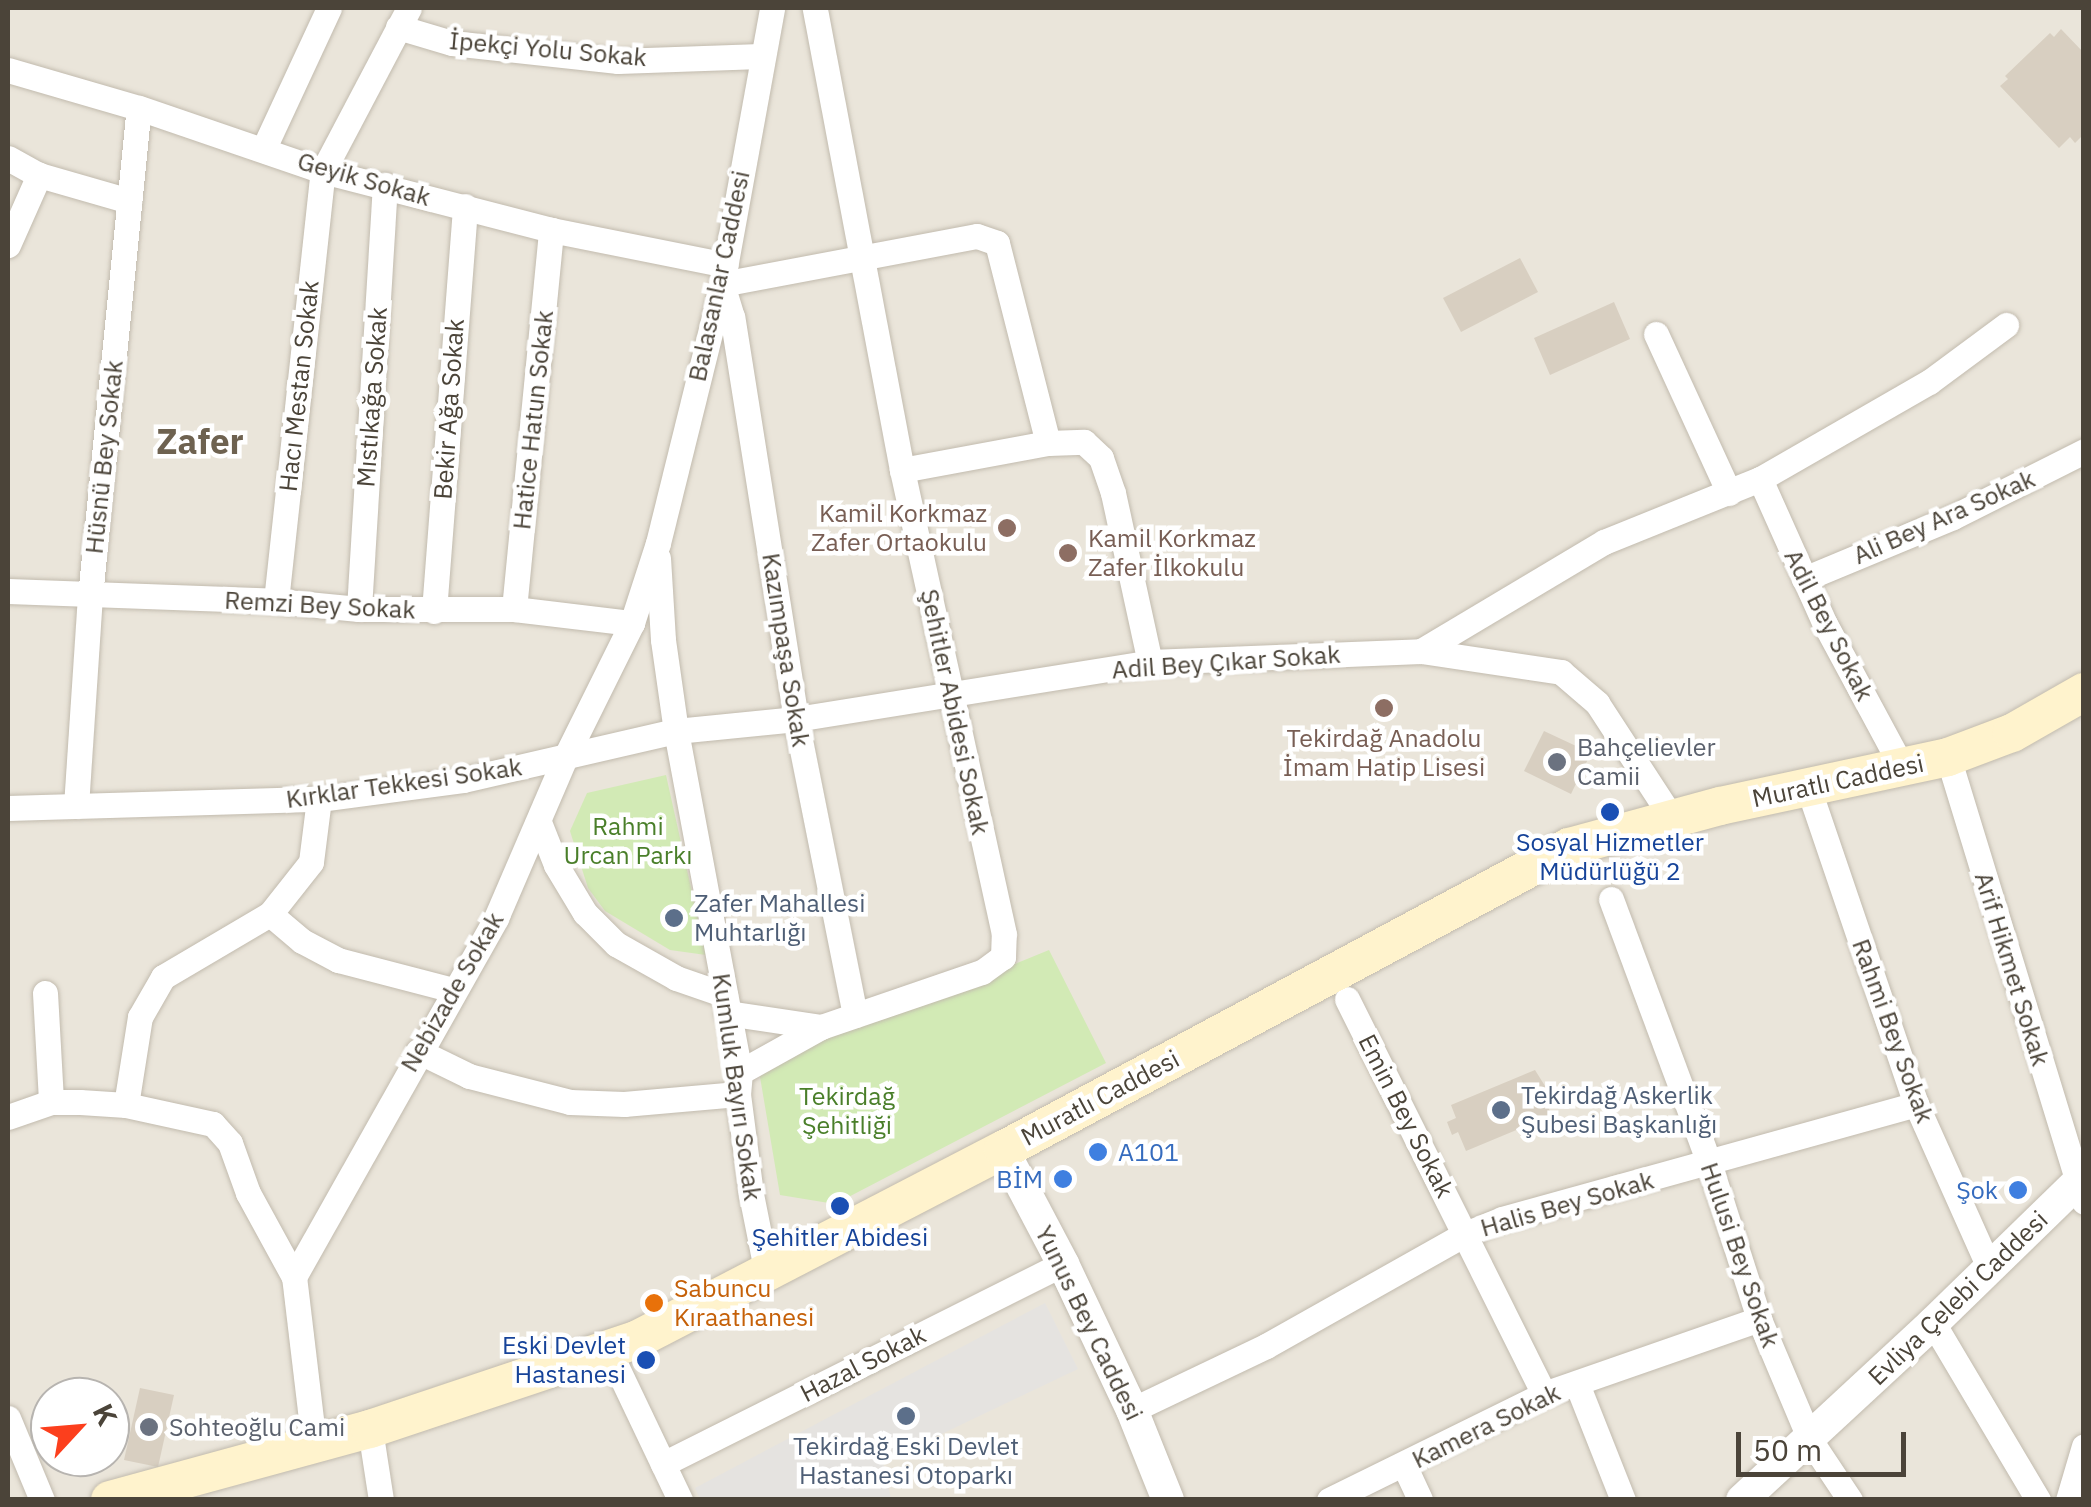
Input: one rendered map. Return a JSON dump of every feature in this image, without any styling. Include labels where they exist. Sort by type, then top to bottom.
[{"type":"main road","name":"Muratlı Caddesi","points":[[110,1500],[170,1492],[608,1351],[767,1274],[1569,846],[1672,818],[1904,769],[1948,756],[2012,733],[2084,692]]},
{"type":"street","name":"Balasanlar Caddesi","points":[[658,543],[724,274],[760,56],[772,8]]},
{"type":"street","name":"Şehitler Abidesi Sokak","points":[[739,1083],[821,1028],[982,972],[1002,957],[1004,934],[902,470],[815,8]]},
{"type":"street","points":[[264,148],[318,11]]},
{"type":"street","name":"İpekçi Yolu Sokak","points":[[404,17],[452,43],[618,61],[760,56]]},
{"type":"street","points":[[323,172],[404,17]]},
{"type":"street","name":"Geyik Sokak","points":[[8,70],[264,148],[323,172],[724,274]]},
{"type":"street","name":"Hüsnü Bey Sokak","points":[[76,806],[90,596],[139,108]]},
{"type":"street","points":[[8,158],[39,175],[129,201]]},
{"type":"street","name":"Hacı Mestan Sokak","points":[[276,601],[323,172]]},
{"type":"street","points":[[8,245],[39,175]]},
{"type":"street","name":"Mıstıkağa Sokak","points":[[359,609],[385,185]]},
{"type":"street","name":"Bekir Ağa Sokak","points":[[434,611],[464,206]]},
{"type":"street","name":"Hatice Hatun Sokak","points":[[514,609],[551,230]]},
{"type":"street","points":[[724,274],[860,261],[977,236],[997,243],[1048,443]]},
{"type":"street","name":"Kazımpaşa Sokak","points":[[724,274],[796,719],[855,1015]]},
{"type":"street","name":"Adil Bey Çıkar Sokak","points":[[1420,650],[1604,542],[1760,480],[1930,382],[2006,325]]},
{"type":"street","points":[[1656,334],[1729,493]]},
{"type":"street","points":[[902,470],[1048,443],[1084,442],[1101,458],[1113,493],[1150,662]]},
{"type":"street","name":"Ali Bey Ara Sokak","points":[[1804,579],[1954,517],[2084,452]]},
{"type":"street","name":"Adil Bey Sokak","points":[[1760,480],[1804,579],[1904,769]]},
{"type":"street","name":"Nebizade Sokak","points":[[294,1277],[496,918],[564,760],[632,623],[658,543]]},
{"type":"street","name":"Kumluk Bayırı Sokak","points":[[658,543],[663,640],[676,731],[726,1004],[767,1274]]},
{"type":"street","name":"Remzi Bey Sokak","points":[[8,591],[276,601],[359,609],[514,609],[632,623]]},
{"type":"street","name":"Adil Bey Çıkar Sokak","points":[[676,731],[796,719],[1150,662],[1420,650],[1560,672],[1597,703],[1672,818]]},
{"type":"street","name":"Kırklar Tekkesi Sokak","points":[[8,808],[319,799],[463,780],[564,760],[676,731]]},
{"type":"street","name":"Arif Hikmet Sokak","points":[[1948,756],[2081,1186]]},
{"type":"street","name":"Rahmi Bey Sokak","points":[[1810,790],[1916,1104],[1990,1267]]},
{"type":"street","points":[[126,1105],[140,1017],[164,977],[270,914],[312,862],[319,799]]},
{"type":"street","points":[[540,822],[556,865],[585,914],[616,944],[726,1004],[821,1028]]},
{"type":"street","name":"Hulusi Bey Sokak","points":[[1611,899],[1709,1163],[1759,1320],[1810,1440],[1850,1500]]},
{"type":"street","points":[[270,914],[302,941],[338,960],[453,990]]},
{"type":"street","points":[[45,993],[51,1102]]},
{"type":"street","name":"Emin Bey Sokak","points":[[1347,999],[1544,1394]]},
{"type":"street","points":[[418,1051],[469,1076],[570,1102],[624,1104],[739,1083]]},
{"type":"street","points":[[8,1118],[51,1102],[126,1105],[212,1124],[230,1143],[248,1193],[294,1277],[314,1444]]},
{"type":"street","name":"Halis Bey Sokak","points":[[1132,1410],[1266,1346],[1465,1234],[1502,1219],[1916,1104]]},
{"type":"street","name":"Yunus Bey Caddesi","points":[[1002,1150],[1063,1264],[1132,1410],[1168,1500]]},
{"type":"street","name":"Evliya Çelebi Caddesi","points":[[1742,1500],[2081,1186]]},
{"type":"street","name":"Hazal Sokak","points":[[663,1464],[1063,1264]]},
{"type":"street","name":"Kamera Sokak","points":[[1328,1500],[1544,1394],[1759,1320]]},
{"type":"street","points":[[1934,1323],[2038,1500]]},
{"type":"street","points":[[608,1351],[680,1500]]},
{"type":"street","points":[[1577,1384],[1622,1500]]},
{"type":"street","points":[[8,1418],[42,1500]]},
{"type":"street","points":[[370,1430],[382,1500]]},
{"type":"street","points":[[2068,1500],[2084,1446]]},
{"type":"street","points":[[1404,1466],[1420,1500]]},
{"type":"shaded area","points":[[8,8],[2083,8],[2083,1499],[8,1500]]},
{"type":"shaded area","name":"Tekirdağ Eski Devlet Hastanesi Otoparkı","points":[[1045,1303],[1078,1369],[883,1462],[891,1499],[700,1499],[695,1488]]},
{"type":"green space","name":"Rahmi Urcan Parkı","points":[[666,775],[706,955],[670,950],[605,911],[588,888],[570,831],[587,793]]},
{"type":"green space","name":"Tekirdağ Şehitliği","points":[[1049,950],[1106,1063],[835,1204],[780,1195],[759,1071],[796,1047],[923,1002]]},
{"type":"building","points":[[2061,29],[2084,53],[2084,134],[2075,143],[2070,137],[2059,148],[2000,86],[2008,79],[2005,76],[2050,33],[2054,37]]},
{"type":"building","points":[[1520,258],[1538,292],[1461,332],[1443,298]]},
{"type":"building","points":[[1614,302],[1630,339],[1550,375],[1534,338]]},
{"type":"building","name":"Bahçelievler Camii","points":[[1544,731],[1591,753],[1571,794],[1524,771]]},
{"type":"building","name":"Tekirdağ Askerlik Şubesi Başkanlığı","points":[[1535,1070],[1555,1102],[1547,1105],[1552,1115],[1466,1151],[1458,1132],[1452,1135],[1447,1122],[1456,1118],[1451,1105]]},
{"type":"building","name":"Sohteoğlu Cami","points":[[140,1388],[174,1395],[158,1467],[130,1461],[130,1433]]},
{"type":"place","name":"Kamil Korkmaz Zafer Ortaokulu","points":[[1007,528]]},
{"type":"place","name":"Kamil Korkmaz Zafer İlkokulu","points":[[1068,553]]},
{"type":"place","name":"Tekirdağ Anadolu İmam Hatip Lisesi","points":[[1384,708]]},
{"type":"place","name":"Bahçelievler Camii","points":[[1557,762]]},
{"type":"place","name":"Sosyal Hizmetler Müdürlüğü 2","points":[[1610,812]]},
{"type":"place","name":"Zafer Mahallesi Muhtarlığı","points":[[674,918]]},
{"type":"place","name":"Tekirdağ Askerlik Şubesi Başkanlığı","points":[[1501,1110]]},
{"type":"place","name":"A101","points":[[1098,1152]]},
{"type":"place","name":"BİM","points":[[1063,1179]]},
{"type":"place","name":"Şok","points":[[2018,1190]]},
{"type":"place","name":"Şehitler Abidesi","points":[[840,1206]]},
{"type":"place","name":"Sabuncu Kıraathanesi","points":[[654,1303]]},
{"type":"place","name":"Eski Devlet Hastanesi","points":[[646,1360]]},
{"type":"place","name":"Tekirdağ Eski Devlet Hastanesi Otoparkı","points":[[906,1416]]},
{"type":"place","name":"Sohteoğlu Cami","points":[[149,1427]]},
{"type":"district","name":"Zafer","points":[[200,441]]}]
